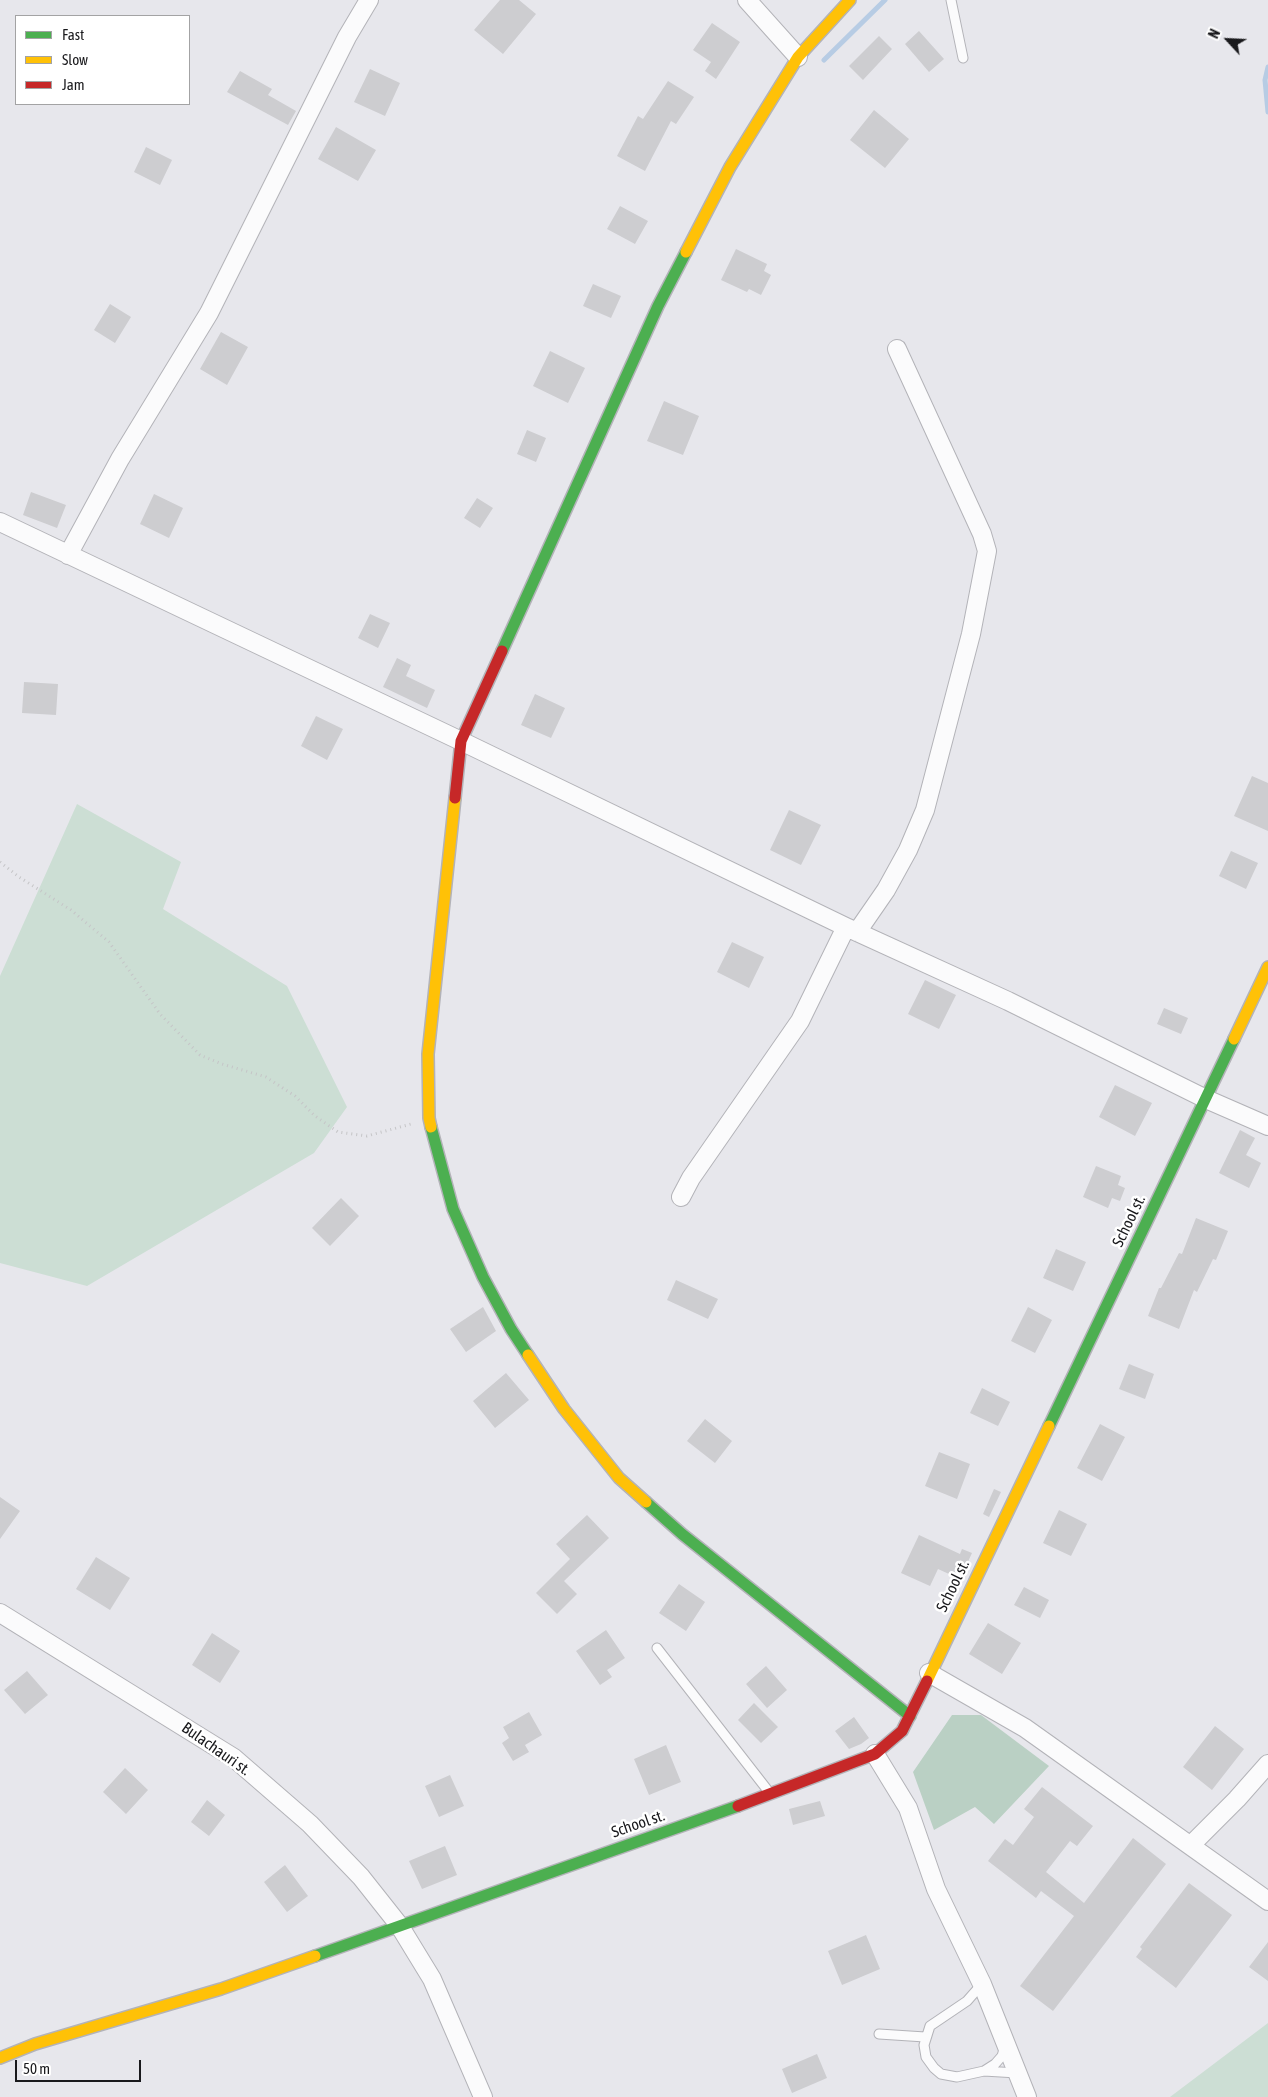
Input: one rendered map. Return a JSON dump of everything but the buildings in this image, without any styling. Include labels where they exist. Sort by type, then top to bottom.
[{"type":"street","points":[[68,555],[120,459],[209,313],[347,37],[369,0]]},
{"type":"street","points":[[747,0],[798,57]]},
{"type":"street","points":[[850,0],[798,57],[730,167],[658,306],[461,741],[428,1054],[429,1118],[453,1209],[483,1277],[511,1329],[570,1417],[619,1478],[682,1534],[910,1716]]},
{"type":"street","points":[[681,1197],[691,1178],[800,1021],[851,929],[886,890],[908,850],[925,810],[971,634],[987,551],[982,534],[897,350]]},
{"type":"street","points":[[0,522],[851,929],[1008,1001],[1206,1099],[1268,1126]]},
{"type":"street","name":"School st.","points":[[0,2058],[35,2044],[221,1989],[771,1794],[876,1754],[902,1731],[910,1716],[1268,967]]},
{"type":"street","name":"Bulachauri st.","points":[[0,1613],[234,1758],[310,1824],[361,1877],[399,1925],[432,1979],[483,2097]]},
{"type":"street","points":[[929,1673],[1025,1728],[1268,1901]]},
{"type":"street","points":[[876,1754],[908,1808],[936,1889],[982,1984],[1027,2097]]},
{"type":"street","points":[[1191,1845],[1237,1799],[1268,1764]]},
{"type":"lane","points":[[952,0],[963,58]]},
{"type":"lane","points":[[657,1648],[771,1794]]},
{"type":"lane","points":[[982,1984],[968,2001],[930,2026],[925,2037],[926,2057],[941,2074],[957,2077],[984,2071],[1017,2073]]},
{"type":"lane","points":[[879,2034],[925,2037]]},
{"type":"lane","points":[[984,2071],[995,2064],[1002,2056],[1006,2044]]},
{"type":"path","points":[[0,862],[19,877],[71,910],[109,942],[160,1014],[200,1055],[222,1064],[266,1077],[295,1096],[315,1116],[338,1132],[367,1136],[429,1118]]},
{"type":"green space","points":[[77,804],[181,862],[163,909],[287,986],[347,1107],[314,1153],[87,1286],[0,1263],[0,976]]},
{"type":"green space","points":[[952,1715],[981,1715],[1049,1766],[994,1824],[975,1807],[934,1830],[913,1772]]},
{"type":"green space","points":[[1268,2023],[1268,2097],[1170,2097]]},
{"type":"waterway","points":[[824,60],[885,0]]},
{"type":"waterway","points":[[1268,67],[1265,80],[1268,112]]},
{"type":"traffic: fast","points":[[502,651],[658,306],[686,252]]},
{"type":"traffic: fast","points":[[1049,1426],[1234,1039]]},
{"type":"traffic: fast","points":[[431,1127],[453,1209],[483,1277],[511,1329],[528,1355]]},
{"type":"traffic: fast","points":[[646,1502],[682,1534],[910,1716]]},
{"type":"traffic: fast","points":[[315,1956],[738,1806]]},
{"type":"traffic: slow","points":[[686,252],[730,167],[798,57],[850,0]]},
{"type":"traffic: slow","points":[[431,1127],[429,1118],[428,1054],[455,798]]},
{"type":"traffic: slow","points":[[1234,1039],[1268,967]]},
{"type":"traffic: slow","points":[[528,1355],[564,1409],[619,1478],[646,1502]]},
{"type":"traffic: slow","points":[[927,1681],[1049,1426]]},
{"type":"traffic: slow","points":[[0,2058],[35,2044],[221,1989],[315,1956]]},
{"type":"traffic: jam","points":[[455,798],[461,741],[502,651]]},
{"type":"traffic: jam","points":[[738,1806],[875,1754],[902,1731],[927,1681]]}]
